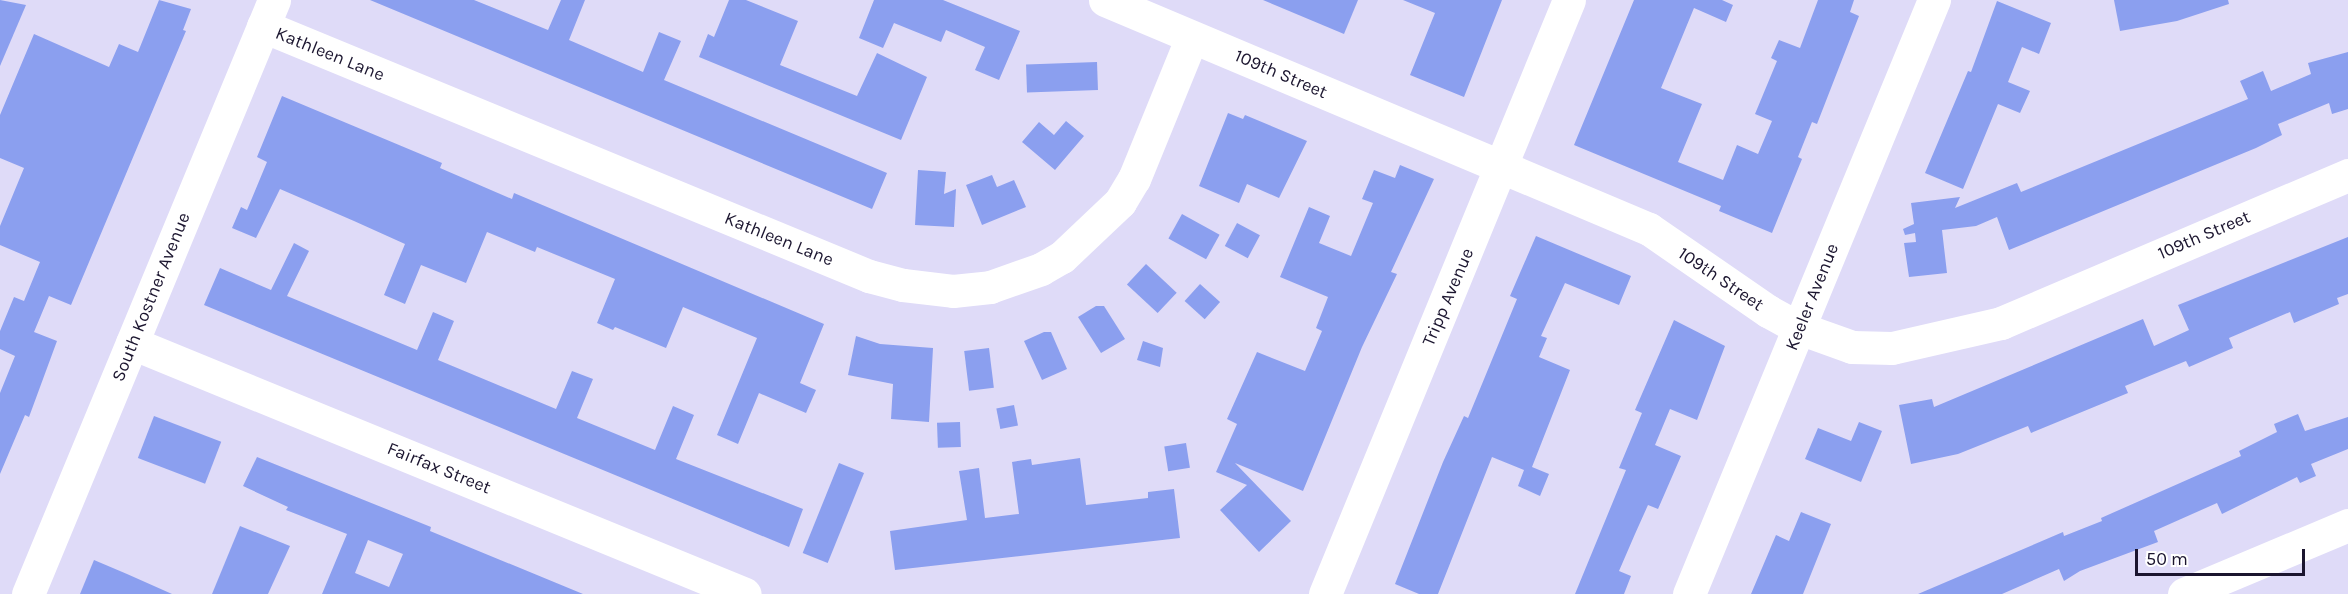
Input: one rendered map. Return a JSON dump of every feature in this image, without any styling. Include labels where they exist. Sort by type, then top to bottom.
[{"type":"street","name":"109th Street","points":[[1105,0],[1649,229],[1735,291],[1800,328],[1852,347],[1892,348],[2001,323],[2348,175]]},
{"type":"street","name":"Tripp Avenue","points":[[1325,594],[1569,0]]},
{"type":"street","name":"Keeler Avenue","points":[[1689,594],[1934,0]]},
{"type":"street","name":"Kathleen Lane","points":[[268,13],[868,276],[903,285],[953,291],[990,287],[1041,269],[1062,257],[1120,202],[1134,179],[1192,37]]},
{"type":"street","name":"South Kostner Avenue","points":[[28,594],[268,13]]},
{"type":"street","name":"Fairfax Street","points":[[132,343],[745,594]]},
{"type":"street","points":[[2184,594],[2348,525]]},
{"type":"building","points":[[0,0],[26,5],[0,66]]},
{"type":"building","points":[[159,0],[191,9],[183,30],[186,31],[71,305],[49,296],[34,332],[57,341],[29,417],[25,415],[0,474],[0,393],[15,356],[0,349],[0,331],[14,297],[24,301],[40,262],[0,245],[0,226],[24,168],[0,158],[0,115],[34,34],[109,67],[119,44],[138,52]]},
{"type":"building","points":[[370,0],[474,0],[548,30],[561,0],[585,0],[569,40],[643,72],[659,32],[681,41],[664,80],[887,173],[872,209]]},
{"type":"building","points":[[729,0],[746,0],[798,21],[780,65],[857,96],[877,53],[927,77],[901,140],[699,57],[708,34],[714,37]]},
{"type":"building","points":[[874,0],[943,0],[1020,31],[999,80],[975,70],[985,47],[946,30],[941,42],[894,23],[883,48],[859,38]]},
{"type":"building","points":[[1263,0],[1358,0],[1344,34]]},
{"type":"building","points":[[1403,0],[1502,0],[1464,97],[1410,75],[1435,13]]},
{"type":"building","points":[[1634,0],[1722,0],[1733,5],[1726,22],[1694,8],[1661,88],[1702,104],[1678,162],[1723,180],[1737,145],[1758,154],[1772,121],[1755,114],[1777,61],[1771,58],[1779,40],[1800,48],[1818,0],[1854,0],[1850,12],[1859,16],[1817,124],[1812,122],[1798,157],[1802,159],[1772,233],[1719,211],[1721,206],[1574,145]]},
{"type":"building","points":[[2114,0],[2228,0],[2229,4],[2177,21],[2120,31]]},
{"type":"building","points":[[1997,1],[2051,23],[2039,54],[2022,47],[2008,82],[2030,91],[2020,113],[1998,104],[1963,189],[1925,173],[1968,71],[1971,72]]},
{"type":"building","points":[[2348,52],[2348,109],[2332,114],[2329,103],[2278,124],[2282,135],[2256,148],[2009,250],[1997,217],[1976,226],[1942,230],[1947,273],[1909,277],[1904,243],[1916,242],[1915,233],[1905,235],[1903,229],[1914,224],[1911,203],[1960,197],[1955,208],[2017,183],[2021,192],[2248,99],[2240,81],[2263,71],[2271,91],[2311,74],[2308,63]]},
{"type":"building","points":[[1097,62],[1098,90],[1027,92],[1026,64]]},
{"type":"building","points":[[282,96],[442,163],[440,168],[512,199],[514,193],[824,324],[800,383],[816,390],[806,413],[759,393],[738,444],[717,435],[757,338],[683,307],[666,348],[615,327],[613,330],[597,323],[615,279],[537,247],[535,252],[487,232],[466,283],[421,265],[405,304],[384,295],[405,244],[354,221],[280,189],[256,238],[232,228],[241,207],[247,210],[267,162],[257,157]]},
{"type":"building","points":[[1228,113],[1243,119],[1245,115],[1307,141],[1279,198],[1247,184],[1239,203],[1199,186]]},
{"type":"building","points":[[1066,121],[1084,136],[1055,170],[1022,142],[1039,122],[1054,135]]},
{"type":"building","points":[[1400,165],[1434,179],[1391,272],[1397,274],[1362,347],[1303,491],[1235,463],[1291,521],[1259,552],[1220,510],[1247,485],[1216,472],[1237,424],[1227,419],[1257,352],[1305,371],[1322,331],[1316,328],[1328,297],[1280,277],[1309,207],[1330,216],[1319,243],[1351,256],[1373,203],[1362,199],[1374,170],[1395,178]]},
{"type":"building","points":[[918,170],[946,172],[944,194],[956,189],[954,227],[915,225]]},
{"type":"building","points":[[992,175],[997,187],[1014,180],[1026,207],[982,225],[966,185]]},
{"type":"building","points":[[1182,214],[1220,235],[1206,259],[1168,238]]},
{"type":"building","points":[[1237,223],[1260,235],[1248,258],[1225,246]]},
{"type":"building","points":[[1536,236],[1631,276],[1619,305],[1565,283],[1541,336],[1547,338],[1539,357],[1570,370],[1532,467],[1549,474],[1540,496],[1518,486],[1524,470],[1492,457],[1438,594],[1419,594],[1395,584],[1443,462],[1464,416],[1468,418],[1517,299],[1510,296]]},
{"type":"building","points":[[2348,237],[2348,294],[2337,298],[2339,304],[2294,323],[2290,312],[2229,338],[2233,348],[2189,367],[2186,361],[2125,386],[2128,393],[2031,433],[2028,426],[1958,454],[1911,464],[1899,405],[1932,399],[1934,407],[2143,319],[2154,346],[2189,330],[2178,305]]},
{"type":"building","points":[[294,243],[309,251],[287,296],[417,350],[433,312],[454,321],[438,360],[556,409],[572,371],[593,379],[577,418],[655,450],[673,406],[694,415],[676,459],[803,509],[789,547],[204,305],[220,268],[271,290]]},
{"type":"building","points":[[1146,264],[1177,293],[1158,313],[1127,284]]},
{"type":"building","points":[[1200,284],[1220,302],[1205,319],[1185,301]]},
{"type":"building","points":[[1096,306],[1104,306],[1125,339],[1101,353],[1078,317]]},
{"type":"building","points":[[1674,320],[1725,346],[1697,420],[1670,409],[1655,445],[1681,456],[1658,509],[1648,505],[1619,571],[1631,576],[1624,594],[1575,594],[1626,470],[1619,468],[1642,413],[1635,410]]},
{"type":"building","points":[[1044,332],[1051,332],[1067,369],[1042,380],[1024,341]]},
{"type":"building","points":[[856,336],[880,344],[933,348],[929,422],[891,419],[893,384],[848,375]]},
{"type":"building","points":[[1143,341],[1163,348],[1160,367],[1137,360]]},
{"type":"building","points":[[989,348],[994,388],[969,391],[964,351]]},
{"type":"building","points":[[1014,405],[1018,426],[1000,429],[996,408]]},
{"type":"building","points":[[2298,414],[2305,431],[2348,417],[2348,449],[2311,464],[2316,476],[2300,483],[2297,477],[2222,514],[2217,503],[2154,531],[2158,542],[2080,571],[2064,581],[2059,569],[2002,594],[1918,594],[2063,532],[2064,536],[2102,521],[2101,518],[2241,456],[2239,451],[2277,432],[2274,424]]},
{"type":"building","points":[[154,416],[221,442],[205,484],[138,458]]},
{"type":"building","points":[[960,422],[961,447],[938,448],[937,423]]},
{"type":"building","points":[[1859,422],[1882,431],[1861,482],[1805,459],[1818,428],[1851,441]]},
{"type":"building","points":[[1186,443],[1190,468],[1168,471],[1164,446]]},
{"type":"building","points":[[257,457],[431,527],[430,531],[583,594],[322,594],[347,534],[286,510],[288,507],[243,486]],"holes":[[[368,540],[403,554],[389,587],[355,573]]]},
{"type":"building","points":[[1080,458],[1086,505],[1148,498],[1148,492],[1174,489],[1180,538],[895,570],[890,531],[967,520],[959,471],[979,468],[985,518],[1019,514],[1012,462],[1031,459],[1032,465]]},
{"type":"building","points":[[839,463],[864,473],[828,563],[803,553]]},
{"type":"building","points":[[1801,512],[1831,524],[1803,594],[1751,594],[1776,535],[1789,541]]},
{"type":"building","points":[[240,526],[290,546],[268,594],[212,594]]},
{"type":"building","points":[[94,560],[127,574],[172,594],[80,594]]}]
